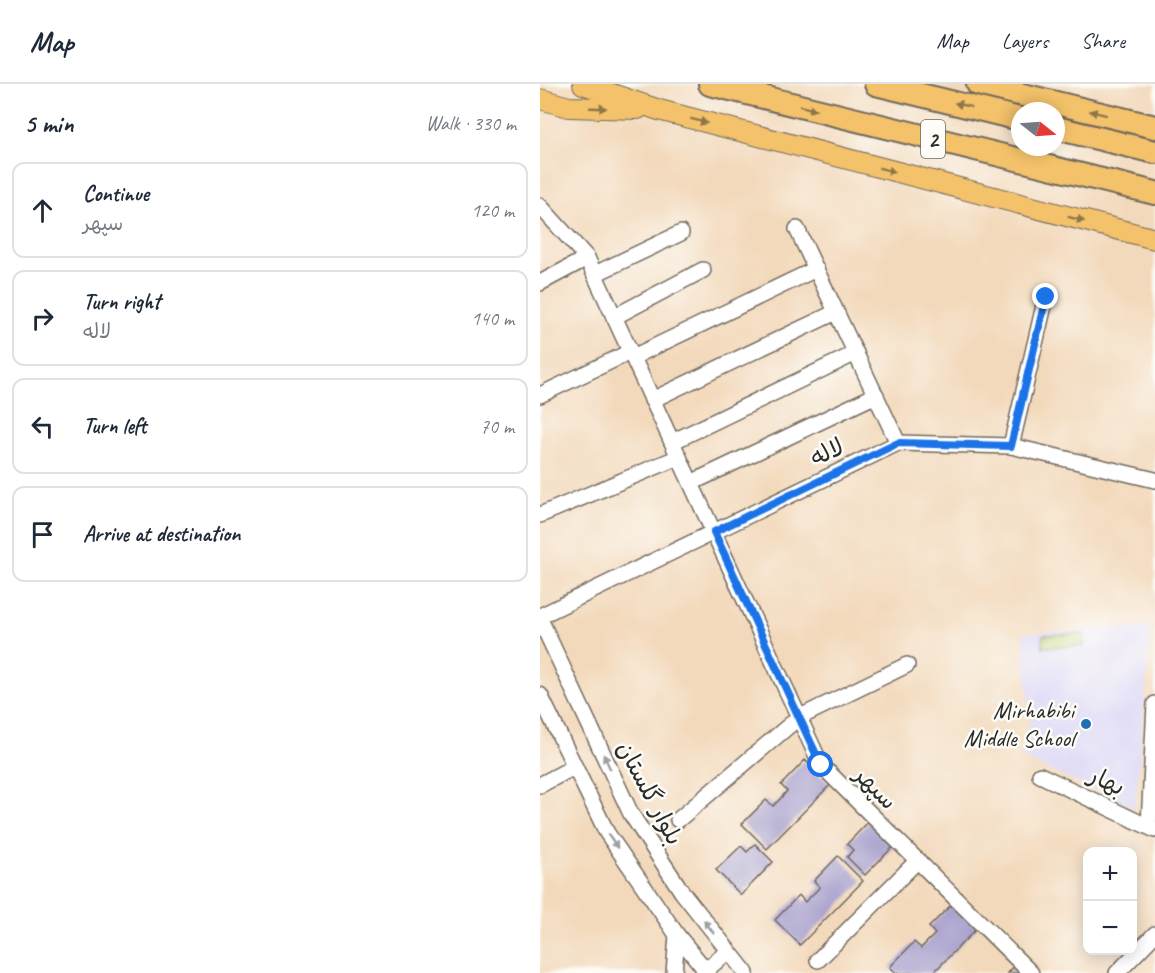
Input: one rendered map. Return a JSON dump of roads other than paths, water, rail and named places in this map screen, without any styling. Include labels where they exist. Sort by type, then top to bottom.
[{"type":"highway","name":"2","points":[[710,84],[1155,193]]},
{"type":"highway","name":"2","points":[[876,84],[1011,117]]},
{"type":"highway","points":[[978,84],[1155,127]]},
{"type":"highway","points":[[1065,130],[1155,152]]},
{"type":"main road","points":[[583,84],[659,110],[1155,239]]},
{"type":"main road","points":[[540,99],[569,107],[659,110]]},
{"type":"street","name":"سپهر","points":[[540,206],[587,258],[821,765],[1031,973]]},
{"type":"street","points":[[797,229],[898,443]]},
{"type":"street","points":[[595,274],[681,233]]},
{"type":"street","points":[[540,282],[587,258]]},
{"type":"street","points":[[540,395],[632,355],[816,269]]},
{"type":"street","points":[[614,316],[703,270]]},
{"type":"street","points":[[1011,446],[1046,297]]},
{"type":"street","points":[[652,400],[836,312]]},
{"type":"street","points":[[672,442],[856,354]]},
{"type":"street","points":[[691,483],[876,395]]},
{"type":"street","name":"لاله","points":[[540,617],[898,443],[1011,446],[1155,480]]},
{"type":"street","points":[[540,515],[679,457]]},
{"type":"street","name":"بلوار گلستان","points":[[540,617],[631,814],[666,869],[727,952],[746,973]]},
{"type":"street","points":[[678,820],[798,718],[907,665]]},
{"type":"street","points":[[540,695],[608,833],[677,934],[706,972],[727,952]]},
{"type":"street","points":[[1152,828],[1155,704]]},
{"type":"street","points":[[540,785],[574,767]]},
{"type":"street","name":"بهار","points":[[1040,775],[1152,828]]},
{"type":"street","points":[[818,960],[918,860]]},
{"type":"street","points":[[674,973],[677,934]]},
{"type":"street","points":[[1117,973],[1155,934]]},
{"type":"place","name":"Mirhabibi Middle School","points":[[1086,724]]}]
